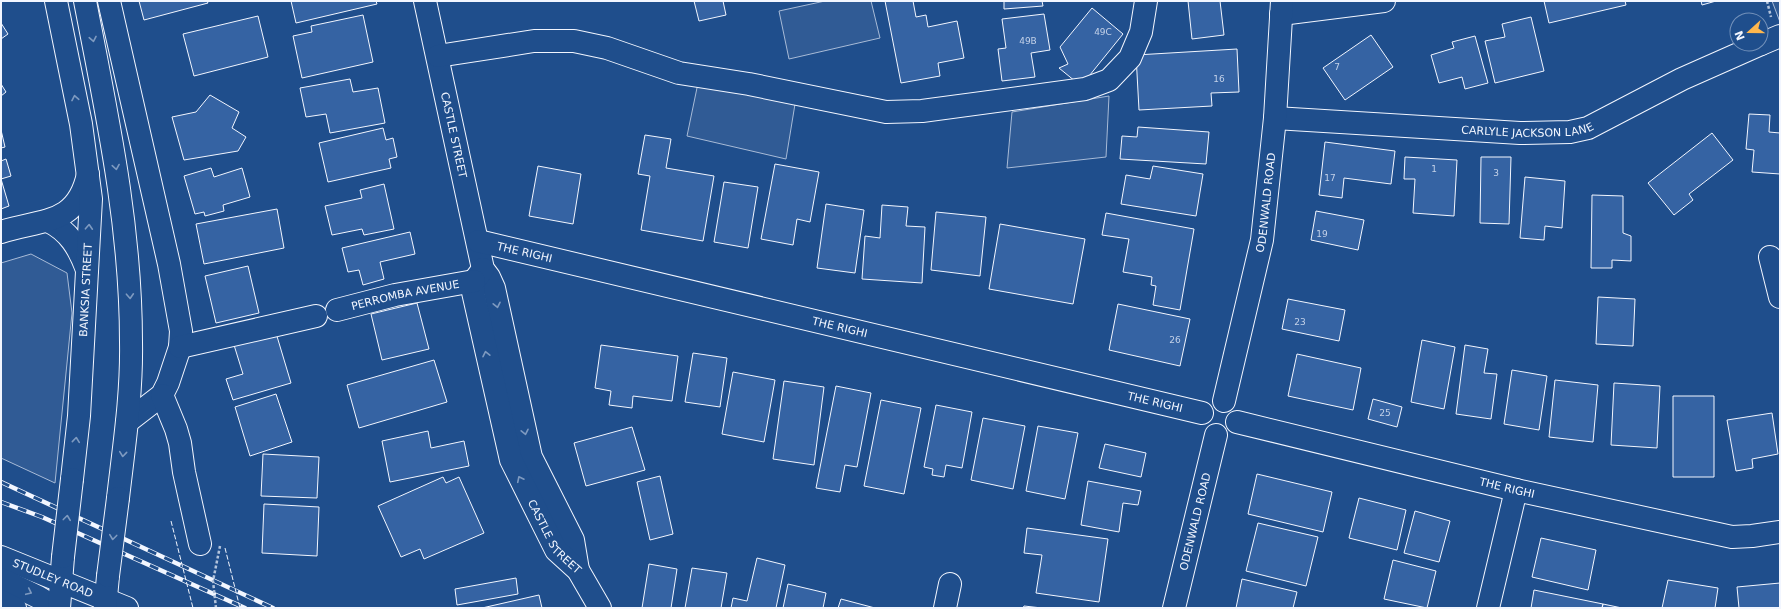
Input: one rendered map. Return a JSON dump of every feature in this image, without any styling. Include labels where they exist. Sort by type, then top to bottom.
[{"type":"main road","name":"BANKSIA STREET","points":[[56,1],[80,124],[91,199],[79,416],[63,557],[59,608]]},
{"type":"main road","points":[[86,1],[115,158],[126,231],[131,343],[126,422],[106,604]]},
{"type":"main road","points":[[109,1],[175,295],[181,331],[180,347],[168,383],[162,395],[126,422]]},
{"type":"main road","name":"CASTLE STREET","points":[[425,1],[478,241],[478,275],[473,292],[511,460],[556,550],[578,570],[600,608]]},
{"type":"main road","points":[[438,56],[534,41],[574,41],[607,48],[679,73],[749,84],[886,112],[922,111],[1085,89],[1109,80],[1130,58],[1141,32],[1146,1]]},
{"type":"main road","points":[[1282,7],[1384,1]]},
{"type":"main road","name":"ODENWALD ROAD","points":[[1224,401],[1262,240],[1275,118],[1282,7]]},
{"type":"main road","name":"CARLYLE JACKSON LANE","points":[[1769,41],[1780,36]]},
{"type":"main road","name":"CARLYLE JACKSON LANE","points":[[1275,118],[1520,133],[1570,132],[1588,128],[1682,79],[1743,52]]},
{"type":"main road","points":[[1,232],[48,221],[62,214],[75,204],[83,191],[88,174]]},
{"type":"main road","points":[[48,221],[66,233],[76,245],[87,270]]},
{"type":"main road","name":"THE RIGHI","points":[[478,241],[1202,413]]},
{"type":"main road","points":[[1770,257],[1780,297]]},
{"type":"main road","name":"PERROMBA AVENUE","points":[[337,310],[478,275]]},
{"type":"main road","points":[[180,347],[316,316]]},
{"type":"main road","points":[[162,395],[176,429],[180,443],[184,472],[210,545]]},
{"type":"main road","points":[[1224,401],[1230,403],[1235,409],[1237,422],[1229,433],[1216,435],[1205,427],[1202,413],[1211,403],[1224,401]]},
{"type":"main road","name":"THE RIGHI","points":[[1237,422],[1516,490],[1732,537],[1780,532]]},
{"type":"main road","name":"ODENWALD ROAD","points":[[1174,608],[1216,435]]},
{"type":"main road","points":[[1488,608],[1516,490]]},
{"type":"main road","name":"STUDLEY ROAD","points":[[1,557],[62,582],[106,604],[127,608]]},
{"type":"main road","points":[[1,579],[38,597],[56,608]]},
{"type":"main road","points":[[945,608],[950,584]]},
{"type":"main road","points":[[1,601],[15,608]]},
{"type":"path","points":[[210,545],[216,608]]},
{"type":"shaded area","points":[[825,1],[871,1],[880,38],[789,59],[779,11]]},
{"type":"shaded area","points":[[1772,1],[1780,1],[1780,22]]},
{"type":"shaded area","points":[[698,83],[795,104],[786,159],[687,136]]},
{"type":"shaded area","points":[[1109,96],[1106,157],[1007,168],[1012,112]]},
{"type":"shaded area","points":[[31,254],[67,273],[72,313],[55,483],[1,458],[1,263]]},
{"type":"building","points":[[139,1],[207,1],[208,3],[144,20]]},
{"type":"building","points":[[291,1],[376,1],[377,4],[296,23]]},
{"type":"building","points":[[694,1],[723,1],[726,15],[699,21]]},
{"type":"building","points":[[885,1],[913,1],[916,17],[926,15],[928,27],[957,21],[964,58],[938,63],[940,76],[901,83]]},
{"type":"building","points":[[1004,1],[1042,1],[1043,6],[1004,9]]},
{"type":"building","points":[[1188,1],[1220,1],[1224,35],[1192,39]]},
{"type":"building","points":[[1544,1],[1625,1],[1626,5],[1549,23]]},
{"type":"building","points":[[1701,1],[1716,1],[1702,5]]},
{"type":"building","points":[[1092,8],[1123,34],[1081,86],[1059,68],[1068,64],[1060,47]]},
{"type":"building","points":[[1044,14],[1050,50],[1031,53],[1035,77],[1002,81],[998,49],[1006,48],[1002,19]]},
{"type":"building","points":[[363,15],[373,62],[302,78],[293,36],[312,32],[311,26]]},
{"type":"building","points":[[258,16],[268,57],[194,76],[183,34]]},
{"type":"building","points":[[1531,17],[1544,71],[1495,83],[1485,41],[1505,37],[1502,24]]},
{"type":"building","points":[[1,23],[8,34],[1,39]]},
{"type":"building","points":[[1371,35],[1393,67],[1345,100],[1323,68]]},
{"type":"building","points":[[1475,36],[1488,83],[1465,89],[1462,77],[1439,83],[1431,55],[1454,48],[1452,42]]},
{"type":"building","points":[[1237,49],[1239,92],[1211,93],[1212,106],[1139,110],[1136,55]]},
{"type":"building","points":[[350,79],[353,92],[378,88],[385,123],[330,133],[326,114],[306,117],[300,88]]},
{"type":"building","points":[[1,84],[6,92],[1,96]]},
{"type":"building","points":[[210,95],[239,112],[232,128],[246,137],[238,151],[184,160],[172,117],[196,112]]},
{"type":"building","points":[[1749,114],[1770,115],[1769,132],[1780,133],[1780,174],[1752,172],[1754,150],[1746,149]]},
{"type":"building","points":[[1138,127],[1209,132],[1206,164],[1120,159],[1122,136],[1137,137]]},
{"type":"building","points":[[383,128],[386,140],[393,138],[397,157],[389,159],[391,168],[328,182],[319,143]]},
{"type":"building","points":[[1,130],[5,147],[1,148]]},
{"type":"building","points":[[1712,133],[1733,160],[1689,194],[1693,200],[1674,215],[1648,183]]},
{"type":"building","points":[[645,135],[671,139],[666,168],[714,176],[703,241],[641,230],[650,176],[638,174]]},
{"type":"building","points":[[1325,142],[1395,151],[1391,184],[1344,178],[1342,198],[1319,195]]},
{"type":"building","points":[[1405,157],[1457,160],[1454,216],[1413,213],[1415,179],[1404,179]]},
{"type":"building","points":[[1481,157],[1511,157],[1509,224],[1480,223]]},
{"type":"building","points":[[6,159],[11,176],[1,179],[1,161]]},
{"type":"building","points":[[775,164],[819,172],[810,222],[797,219],[793,245],[761,239]]},
{"type":"building","points":[[538,166],[581,174],[573,224],[529,216]]},
{"type":"building","points":[[1153,166],[1203,174],[1196,216],[1121,204],[1126,175],[1150,179]]},
{"type":"building","points":[[211,168],[214,177],[242,168],[250,197],[223,205],[224,211],[205,216],[204,212],[195,214],[184,176]]},
{"type":"building","points":[[1525,177],[1565,181],[1562,228],[1545,226],[1544,240],[1520,238]]},
{"type":"building","points":[[1,179],[9,206],[1,209]]},
{"type":"building","points":[[724,182],[758,187],[748,248],[714,242]]},
{"type":"building","points":[[384,184],[394,229],[364,235],[362,229],[332,235],[325,206],[362,198],[360,190]]},
{"type":"building","points":[[1592,195],[1623,196],[1623,233],[1631,236],[1631,261],[1612,260],[1612,268],[1591,268]]},
{"type":"building","points":[[826,204],[864,210],[855,273],[817,268]]},
{"type":"building","points":[[882,205],[908,207],[906,226],[925,227],[922,283],[862,279],[865,236],[880,238]]},
{"type":"building","points":[[277,209],[284,248],[204,264],[196,224]]},
{"type":"building","points":[[1316,211],[1364,220],[1358,250],[1311,240]]},
{"type":"building","points":[[936,212],[986,217],[980,276],[931,270]]},
{"type":"building","points":[[1106,213],[1194,229],[1180,310],[1153,305],[1156,286],[1151,285],[1152,277],[1123,272],[1129,239],[1102,235]]},
{"type":"building","points":[[1000,224],[1085,239],[1073,304],[989,289]]},
{"type":"building","points":[[410,232],[415,254],[380,262],[384,279],[363,285],[359,270],[348,272],[342,248]]},
{"type":"building","points":[[248,266],[259,313],[216,323],[205,276]]},
{"type":"building","points":[[1598,297],[1635,299],[1633,346],[1596,344]]},
{"type":"building","points":[[1288,299],[1345,310],[1339,341],[1282,329]]},
{"type":"building","points":[[417,303],[429,349],[382,360],[371,314]]},
{"type":"building","points":[[1118,304],[1190,319],[1180,366],[1109,350]]},
{"type":"building","points":[[276,333],[291,383],[233,400],[226,379],[243,374],[234,345]]},
{"type":"building","points":[[1422,340],[1455,347],[1444,409],[1411,402]]},
{"type":"building","points":[[601,345],[678,356],[672,401],[633,396],[632,408],[609,405],[611,391],[595,388]]},
{"type":"building","points":[[1465,345],[1488,349],[1484,373],[1497,374],[1491,419],[1456,414]]},
{"type":"building","points":[[693,353],[727,358],[720,407],[685,402]]},
{"type":"building","points":[[1297,354],[1361,368],[1353,410],[1288,396]]},
{"type":"building","points":[[434,360],[447,402],[359,428],[347,385]]},
{"type":"building","points":[[1512,370],[1547,376],[1539,430],[1504,424]]},
{"type":"building","points":[[733,372],[775,380],[764,442],[722,434]]},
{"type":"building","points":[[1555,380],[1598,385],[1593,442],[1549,437]]},
{"type":"building","points":[[784,381],[824,387],[814,465],[773,459]]},
{"type":"building","points":[[1614,383],[1660,386],[1657,448],[1611,445]]},
{"type":"building","points":[[836,386],[871,393],[857,467],[845,465],[840,492],[816,488]]},
{"type":"building","points":[[276,394],[292,442],[250,456],[235,407]]},
{"type":"building","points":[[1673,396],[1714,396],[1714,477],[1673,477]]},
{"type":"building","points":[[1373,399],[1402,407],[1397,427],[1368,419]]},
{"type":"building","points":[[881,400],[921,408],[904,494],[864,486]]},
{"type":"building","points":[[936,405],[972,412],[962,468],[946,465],[944,477],[932,475],[933,469],[924,467]]},
{"type":"building","points":[[1772,413],[1778,454],[1752,459],[1753,468],[1736,471],[1727,420]]},
{"type":"building","points":[[983,418],[1025,426],[1013,489],[971,480]]},
{"type":"building","points":[[1038,426],[1078,433],[1065,499],[1026,491]]},
{"type":"building","points":[[632,427],[645,470],[586,486],[574,443]]},
{"type":"building","points":[[428,431],[431,448],[464,441],[469,466],[390,482],[382,441]]},
{"type":"building","points":[[1105,444],[1146,453],[1141,477],[1099,468]]},
{"type":"building","points":[[263,454],[319,457],[317,498],[261,496]]},
{"type":"building","points":[[1257,474],[1332,492],[1323,532],[1248,514]]},
{"type":"building","points":[[660,476],[673,534],[650,540],[637,482]]},
{"type":"building","points":[[443,477],[446,483],[459,477],[484,533],[424,559],[420,549],[401,557],[378,506]]},
{"type":"building","points":[[1088,481],[1141,491],[1138,505],[1123,503],[1119,532],[1081,525]]},
{"type":"building","points":[[1359,498],[1406,510],[1397,550],[1349,538]]},
{"type":"building","points":[[264,504],[319,507],[317,556],[262,553]]},
{"type":"building","points":[[1415,511],[1450,521],[1439,562],[1404,553]]},
{"type":"building","points":[[1258,523],[1318,537],[1306,586],[1246,571]]},
{"type":"building","points":[[1027,528],[1108,539],[1099,602],[1036,593],[1042,555],[1024,553]]},
{"type":"building","points":[[1541,538],[1596,550],[1588,590],[1532,577]]},
{"type":"building","points":[[757,558],[785,565],[776,608],[731,608],[733,598],[747,601]]},
{"type":"building","points":[[1393,560],[1436,571],[1427,608],[1384,599]]},
{"type":"building","points":[[649,564],[677,569],[671,608],[642,608]]},
{"type":"building","points":[[692,568],[727,573],[721,608],[685,608]]},
{"type":"building","points":[[516,578],[518,594],[457,605],[455,589]]},
{"type":"building","points":[[1242,579],[1297,592],[1293,608],[1236,608]]},
{"type":"building","points":[[1668,580],[1718,588],[1715,608],[1662,608]]},
{"type":"building","points":[[1780,583],[1780,608],[1739,608],[1737,587]]},
{"type":"building","points":[[788,584],[826,593],[823,608],[783,608]]},
{"type":"building","points":[[1534,590],[1603,604],[1602,608],[1531,608]]},
{"type":"building","points":[[539,595],[542,608],[482,608]]},
{"type":"building","points":[[841,599],[875,608],[838,608]]},
{"type":"building","points":[[1603,604],[1622,608],[1602,608]]},
{"type":"building","points":[[1024,606],[1042,608],[1023,608]]},
{"type":"railway","points":[[1,482],[273,608]]},
{"type":"railway","points":[[1,502],[42,517],[245,608]]},
{"type":"fence","points":[[171,521],[193,608]]},
{"type":"fence","points":[[225,548],[240,608]]}]
